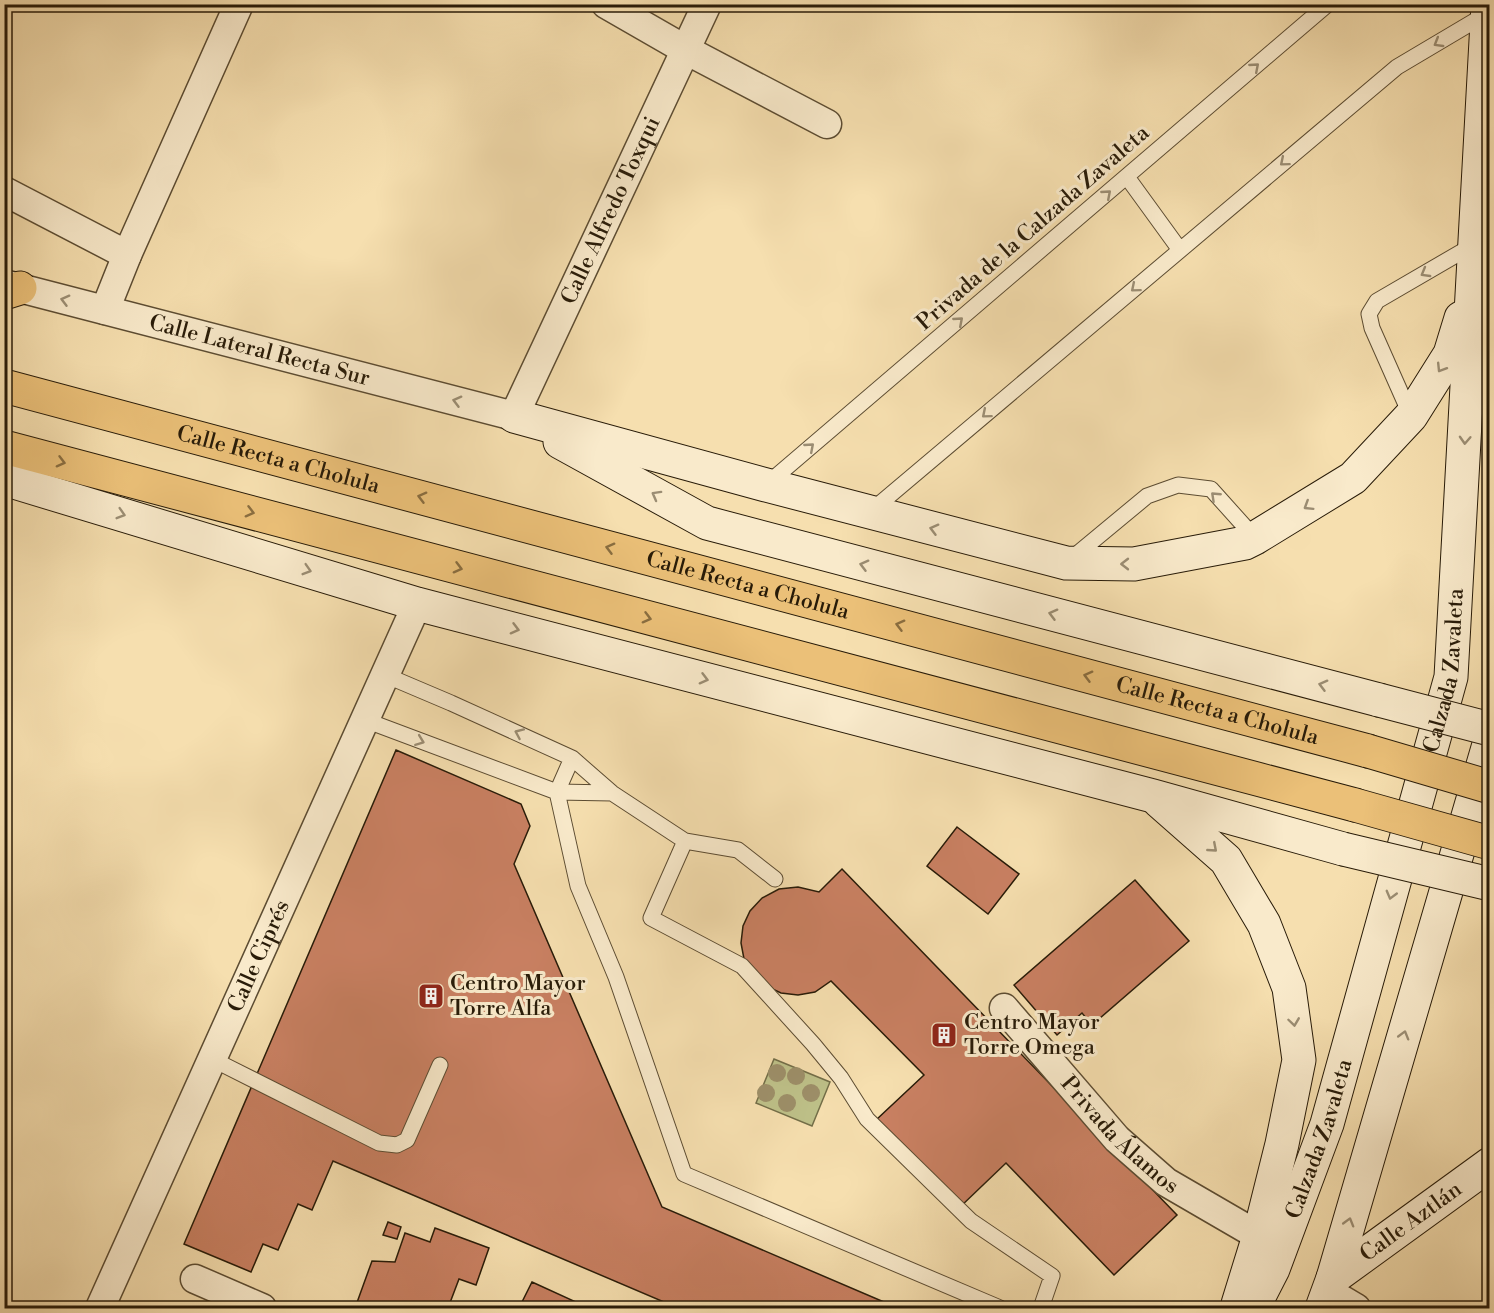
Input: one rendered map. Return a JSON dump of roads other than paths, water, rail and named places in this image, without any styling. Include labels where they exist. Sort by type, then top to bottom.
[{"type":"main road","name":"Calzada Zavaleta","points":[[1253,1308],[1273,1269],[1328,1124],[1451,677],[1488,9]]},
{"type":"main road","points":[[514,416],[766,485],[1066,563],[1134,564],[1245,543],[1353,478],[1411,416],[1450,354],[1475,259]]},
{"type":"main road","name":"Calle Recta a Cholula","points":[[4,386],[1368,751],[1490,787]]},
{"type":"main road","points":[[514,416],[707,523],[1490,729]]},
{"type":"main road","points":[[4,447],[1355,805],[1490,843]]},
{"type":"main road","points":[[4,478],[417,604],[1153,796],[1343,849],[1490,884]]},
{"type":"main road","points":[[1328,1293],[1490,741]]},
{"type":"main road","points":[[1153,796],[1226,860],[1264,924],[1289,988],[1299,1060],[1282,1144],[1259,1236],[1236,1308]]},
{"type":"main road","name":"Calle Aztlán","points":[[1328,1293],[1490,1164]]},
{"type":"street","points":[[105,310],[127,255],[239,4]]},
{"type":"street","points":[[606,4],[686,50],[827,124]]},
{"type":"street","name":"Calle Alfredo Toxqui","points":[[514,416],[707,4]]},
{"type":"street","points":[[4,191],[127,255]]},
{"type":"street","name":"Calle Lateral Recta Sur","points":[[10,288],[105,310],[514,416]]},
{"type":"street","name":"Calle Ciprés","points":[[100,1308],[417,604]]},
{"type":"street","name":"Privada Álamos","points":[[1004,1008],[1125,1146],[1166,1182],[1259,1236]]},
{"type":"street","points":[[195,1279],[262,1308]]},
{"type":"street","points":[[1328,1293],[1356,1308]]},
{"type":"lane","name":"Privada de la Calzada Zavaleta","points":[[766,485],[1328,4]]},
{"type":"lane","points":[[870,512],[1397,67],[1488,9]]},
{"type":"lane","points":[[1127,177],[1180,250]]},
{"type":"lane","points":[[1411,416],[1372,328],[1369,314],[1377,301],[1475,259]]},
{"type":"lane","points":[[1066,563],[1147,496],[1178,485],[1211,489],[1255,538]]},
{"type":"lane","points":[[385,675],[572,758],[612,793],[685,841],[738,850],[776,879]]},
{"type":"lane","points":[[365,720],[557,792],[612,793]]},
{"type":"lane","points":[[572,758],[557,792],[578,886],[616,977],[684,1174],[1000,1308]]},
{"type":"lane","points":[[685,841],[651,918],[742,966],[841,1078],[867,1119],[971,1221],[1052,1276],[1041,1308]]},
{"type":"lane","points":[[212,1059],[379,1143],[397,1145],[407,1140],[441,1065]]},
{"type":"place","name":"Centro Mayor Torre Alfa","points":[[431,996]]},
{"type":"place","name":"Centro Mayor Torre Omega","points":[[944,1035]]}]
